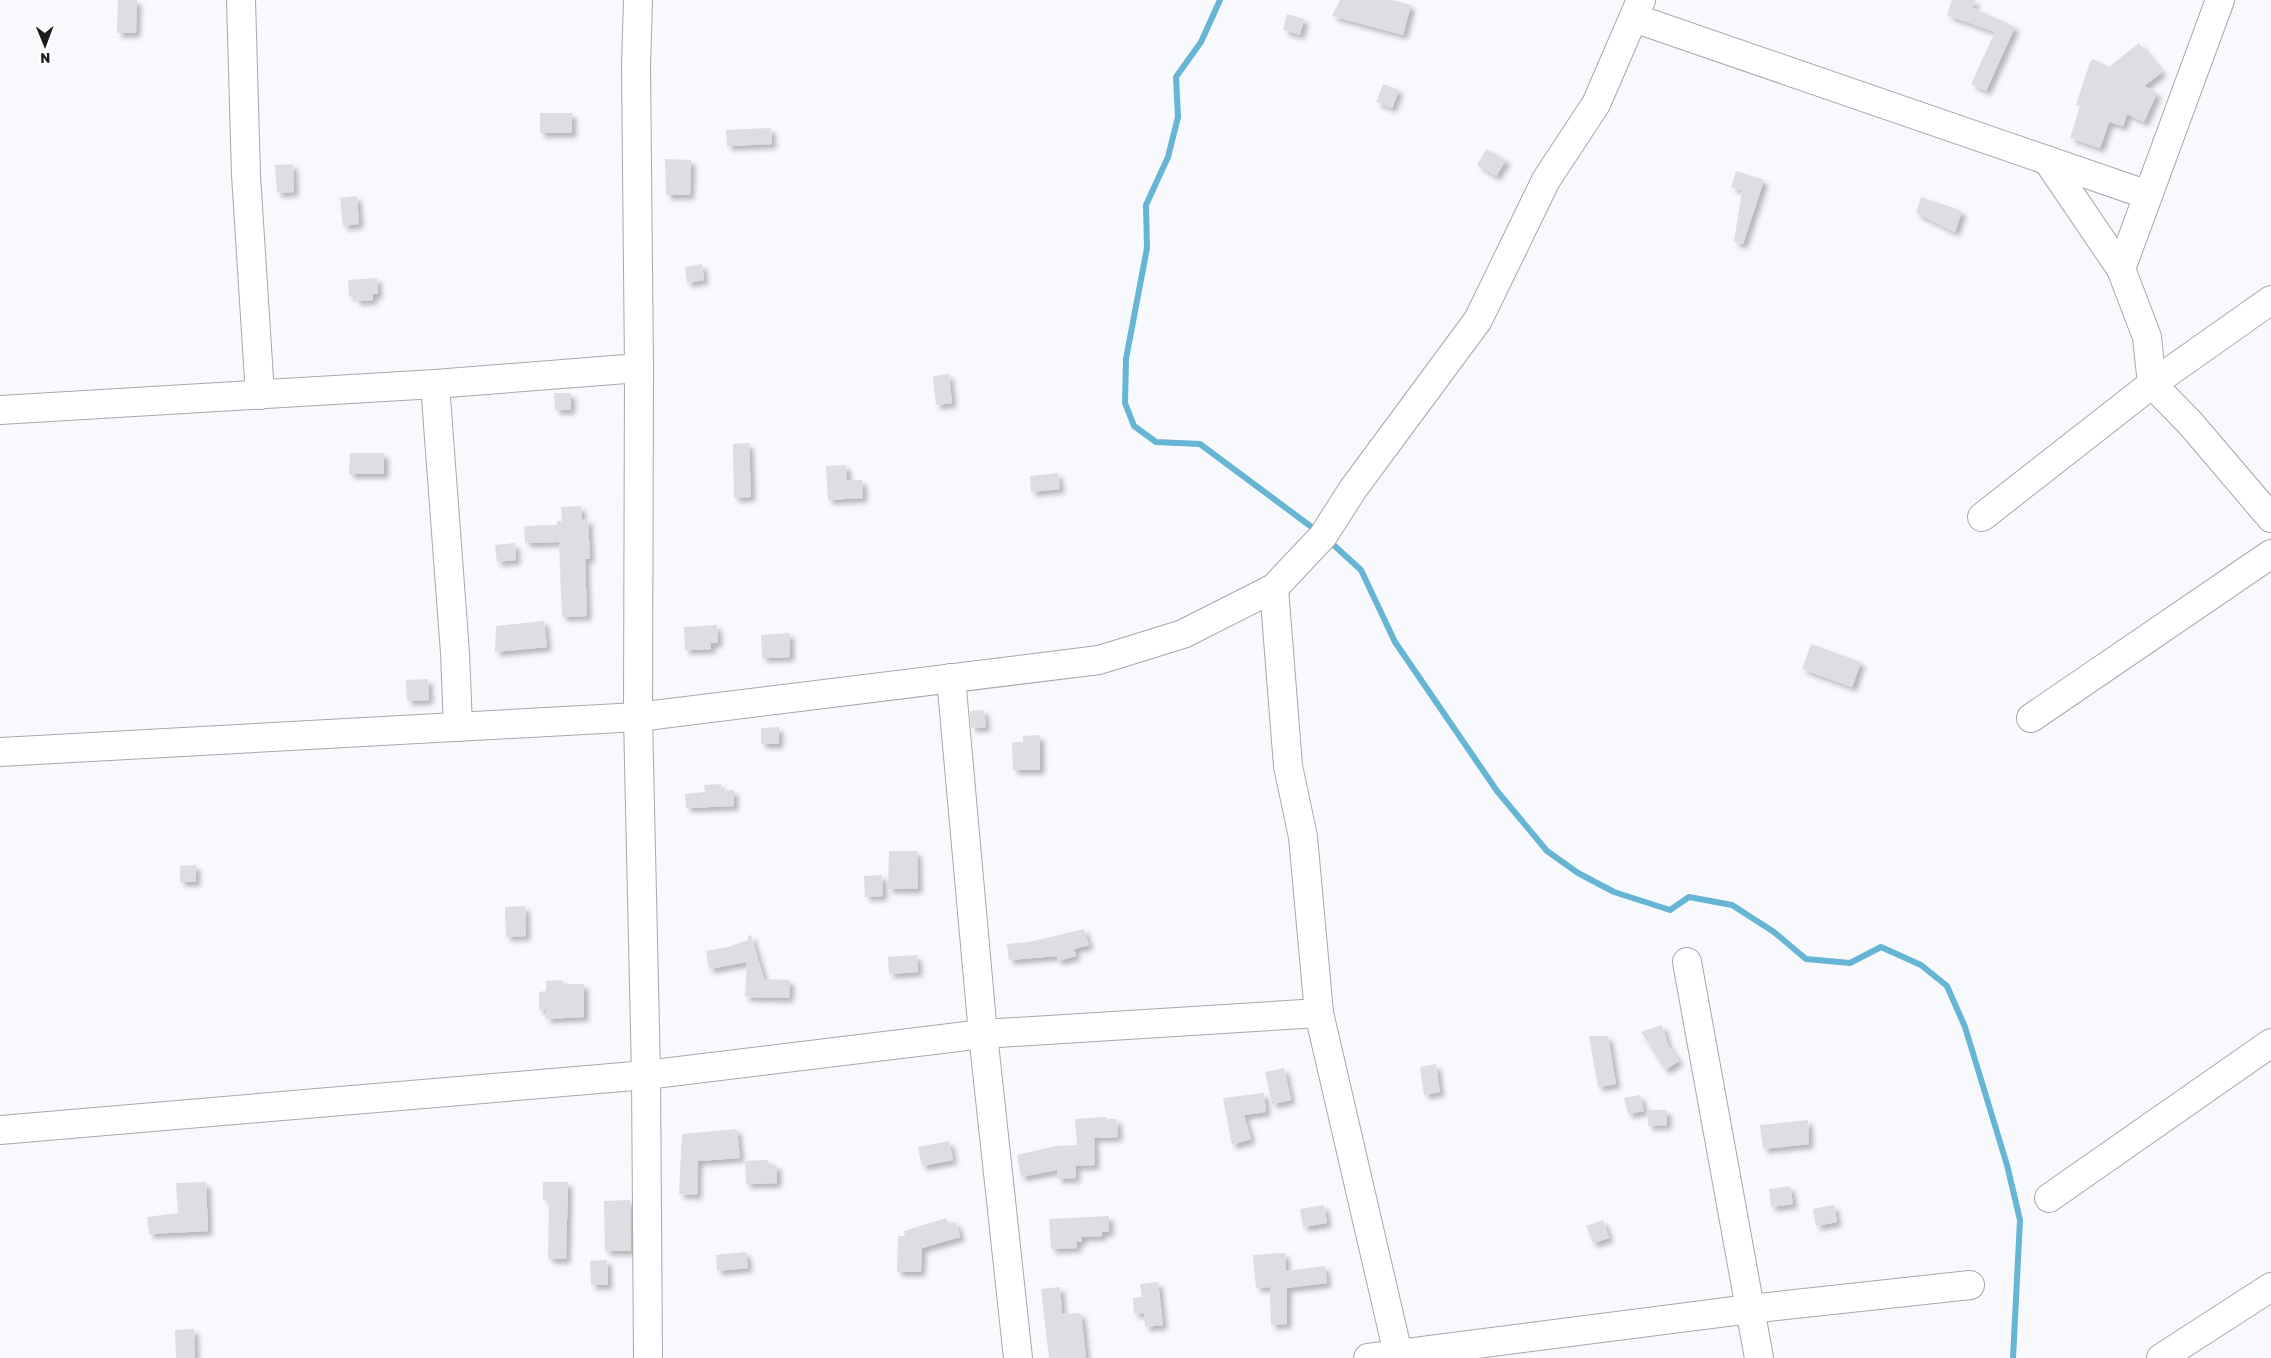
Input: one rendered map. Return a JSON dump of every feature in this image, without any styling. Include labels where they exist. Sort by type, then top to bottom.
[{"type":"street","points":[[241,0],[246,176],[260,395]]},
{"type":"street","points":[[638,0],[636,65],[639,368],[638,717],[646,1075],[648,1358]]},
{"type":"street","points":[[2121,269],[2220,0]]},
{"type":"street","points":[[0,752],[638,717],[1099,660],[1184,634],[1274,588],[1323,536],[1353,489],[1478,320],[1546,180],[1596,104],[1638,9],[2047,160],[2148,195]]},
{"type":"street","points":[[2047,160],[2121,269],[2147,337],[2152,384],[2191,424],[2271,518]]},
{"type":"street","points":[[1982,517],[2152,384],[2271,300]]},
{"type":"street","points":[[0,410],[434,384],[639,368]]},
{"type":"street","points":[[434,384],[455,653],[458,727]]},
{"type":"street","points":[[2031,718],[2271,554]]},
{"type":"street","points":[[1274,588],[1288,766],[1303,837],[1319,1013],[1398,1356]]},
{"type":"street","points":[[951,678],[983,1034],[1018,1358]]},
{"type":"street","points":[[1686,962],[1759,1358]]},
{"type":"street","points":[[0,1130],[646,1075],[983,1034],[1319,1013]]},
{"type":"street","points":[[2049,1198],[2271,1043]]},
{"type":"street","points":[[1368,1358],[1398,1356],[1750,1308],[1970,1285]]},
{"type":"street","points":[[2161,1358],[2271,1288]]},
{"type":"building","points":[[118,0],[137,0],[136,33],[117,33]]},
{"type":"building","points":[[1340,0],[1392,0],[1411,5],[1403,35],[1332,16]]},
{"type":"building","points":[[1952,0],[1976,0],[1972,7],[2015,27],[1986,91],[1971,84],[1995,32],[1947,15]]},
{"type":"building","points":[[1287,14],[1304,19],[1300,35],[1283,30]]},
{"type":"building","points":[[2139,43],[2162,72],[2144,86],[2157,93],[2144,122],[2127,114],[2123,126],[2109,122],[2100,148],[2070,138],[2080,106],[2076,105],[2090,62],[2093,59],[2109,67]]},
{"type":"building","points":[[1383,84],[1399,90],[1392,108],[1376,102]]},
{"type":"building","points":[[540,113],[572,113],[572,133],[540,133]]},
{"type":"building","points":[[771,128],[772,144],[727,146],[726,130]]},
{"type":"building","points":[[1486,149],[1506,160],[1496,176],[1477,165]]},
{"type":"building","points":[[665,159],[691,160],[690,195],[666,195]]},
{"type":"building","points":[[293,164],[294,192],[277,193],[275,165]]},
{"type":"building","points":[[1736,171],[1764,180],[1743,244],[1734,242],[1742,190],[1731,187]]},
{"type":"building","points":[[357,196],[359,224],[343,226],[340,198]]},
{"type":"building","points":[[1921,197],[1962,211],[1955,232],[1916,213]]},
{"type":"building","points":[[702,264],[704,280],[687,283],[685,267]]},
{"type":"building","points":[[377,278],[378,294],[373,294],[373,300],[356,301],[355,295],[349,296],[348,280]]},
{"type":"building","points":[[949,374],[952,403],[936,405],[933,376]]},
{"type":"building","points":[[554,393],[571,393],[571,410],[555,410]]},
{"type":"building","points":[[749,443],[751,497],[734,498],[733,444]]},
{"type":"building","points":[[350,453],[384,453],[384,474],[349,474]]},
{"type":"building","points":[[846,465],[847,480],[862,480],[863,498],[828,500],[826,466]]},
{"type":"building","points":[[1058,473],[1060,489],[1031,492],[1030,476]]},
{"type":"building","points":[[581,506],[582,520],[588,519],[590,559],[585,559],[587,616],[562,617],[559,542],[525,543],[524,526],[557,525],[557,521],[562,521],[561,507]]},
{"type":"building","points":[[515,543],[516,560],[497,562],[495,545]]},
{"type":"building","points":[[544,621],[547,647],[495,652],[496,626]]},
{"type":"building","points":[[717,625],[718,643],[711,643],[711,649],[685,650],[684,627]]},
{"type":"building","points":[[790,633],[790,657],[762,658],[761,635]]},
{"type":"building","points":[[1811,644],[1861,662],[1852,687],[1802,669]]},
{"type":"building","points":[[428,679],[429,700],[407,701],[406,680]]},
{"type":"building","points":[[984,710],[986,727],[971,728],[970,711]]},
{"type":"building","points":[[779,727],[779,744],[761,744],[761,728]]},
{"type":"building","points":[[1040,735],[1040,770],[1013,770],[1012,742],[1023,742],[1023,736]]},
{"type":"building","points":[[721,784],[721,791],[734,790],[734,806],[686,808],[685,794],[705,792],[704,785]]},
{"type":"building","points":[[889,851],[917,851],[918,889],[888,889]]},
{"type":"building","points":[[196,865],[196,882],[180,882],[180,866]]},
{"type":"building","points":[[882,875],[883,896],[865,897],[864,876]]},
{"type":"building","points":[[525,906],[526,936],[506,937],[505,907]]},
{"type":"building","points":[[1084,929],[1089,945],[1074,949],[1076,956],[1058,961],[1057,956],[1009,960],[1007,944],[1029,942]]},
{"type":"building","points":[[751,935],[764,979],[790,980],[789,998],[745,997],[747,962],[709,969],[706,951],[728,947],[748,940],[748,936]]},
{"type":"building","points":[[917,955],[918,972],[889,974],[888,957]]},
{"type":"building","points":[[562,980],[562,984],[584,984],[584,1017],[546,1019],[546,1010],[539,1010],[539,992],[546,991],[546,981]]},
{"type":"building","points":[[1662,1025],[1668,1045],[1679,1061],[1665,1070],[1641,1032]]},
{"type":"building","points":[[1589,1036],[1608,1036],[1616,1084],[1598,1087]]},
{"type":"building","points":[[1436,1064],[1440,1092],[1424,1095],[1420,1067]]},
{"type":"building","points":[[1284,1068],[1291,1100],[1272,1104],[1265,1072]]},
{"type":"building","points":[[1264,1093],[1266,1112],[1244,1115],[1251,1139],[1232,1145],[1223,1098]]},
{"type":"building","points":[[1640,1095],[1644,1111],[1628,1114],[1624,1098]]},
{"type":"building","points":[[1648,1110],[1667,1110],[1667,1125],[1648,1126]]},
{"type":"building","points":[[1106,1117],[1106,1119],[1117,1119],[1118,1137],[1094,1138],[1095,1165],[1075,1166],[1076,1178],[1057,1179],[1057,1170],[1021,1177],[1017,1155],[1056,1146],[1077,1145],[1075,1119]]},
{"type":"building","points":[[1808,1120],[1809,1144],[1763,1149],[1760,1125]]},
{"type":"building","points":[[737,1129],[740,1158],[698,1161],[697,1195],[679,1194],[682,1134]]},
{"type":"building","points":[[949,1141],[953,1160],[922,1166],[918,1147]]},
{"type":"building","points":[[768,1160],[768,1165],[777,1165],[777,1183],[746,1184],[745,1161]]},
{"type":"building","points":[[206,1182],[208,1231],[149,1234],[147,1217],[178,1213],[176,1183]]},
{"type":"building","points":[[543,1182],[568,1182],[566,1259],[548,1259],[549,1200],[543,1200]]},
{"type":"building","points":[[1790,1186],[1793,1204],[1771,1207],[1769,1189]]},
{"type":"building","points":[[630,1200],[631,1251],[605,1251],[604,1201]]},
{"type":"building","points":[[1324,1205],[1327,1223],[1303,1227],[1300,1209]]},
{"type":"building","points":[[1834,1205],[1837,1222],[1816,1226],[1813,1209]]},
{"type":"building","points":[[1109,1216],[1109,1232],[1102,1232],[1102,1236],[1081,1237],[1082,1242],[1076,1242],[1077,1248],[1051,1249],[1049,1219]]},
{"type":"building","points":[[946,1218],[948,1224],[956,1222],[960,1237],[922,1248],[921,1272],[897,1272],[898,1236],[905,1236],[904,1231]]},
{"type":"building","points":[[1603,1220],[1609,1238],[1593,1243],[1586,1226]]},
{"type":"building","points":[[746,1252],[748,1268],[717,1271],[716,1255]]},
{"type":"building","points":[[1285,1253],[1286,1271],[1325,1266],[1327,1283],[1287,1288],[1287,1324],[1271,1325],[1270,1287],[1256,1288],[1253,1255]]},
{"type":"building","points":[[607,1260],[608,1285],[591,1285],[590,1261]]},
{"type":"building","points":[[1158,1282],[1163,1325],[1145,1327],[1144,1313],[1134,1314],[1133,1298],[1142,1297],[1140,1284]]},
{"type":"building","points":[[1060,1287],[1062,1314],[1081,1313],[1086,1358],[1049,1358],[1041,1289]]},
{"type":"building","points":[[194,1329],[195,1358],[176,1358],[175,1330]]},
{"type":"waterway","points":[[1220,0],[1201,42],[1176,77],[1178,117],[1168,157],[1146,205],[1147,248],[1126,359],[1125,403],[1134,426],[1156,442],[1200,444],[1317,531]]},
{"type":"waterway","points":[[1327,539],[1361,570],[1395,642],[1497,791],[1547,851],[1578,873],[1614,892],[1670,910],[1689,897],[1732,905],[1774,932],[1806,959],[1850,963],[1881,947],[1921,965],[1947,986],[1965,1027],[2007,1165],[2020,1220],[2013,1358]]}]
